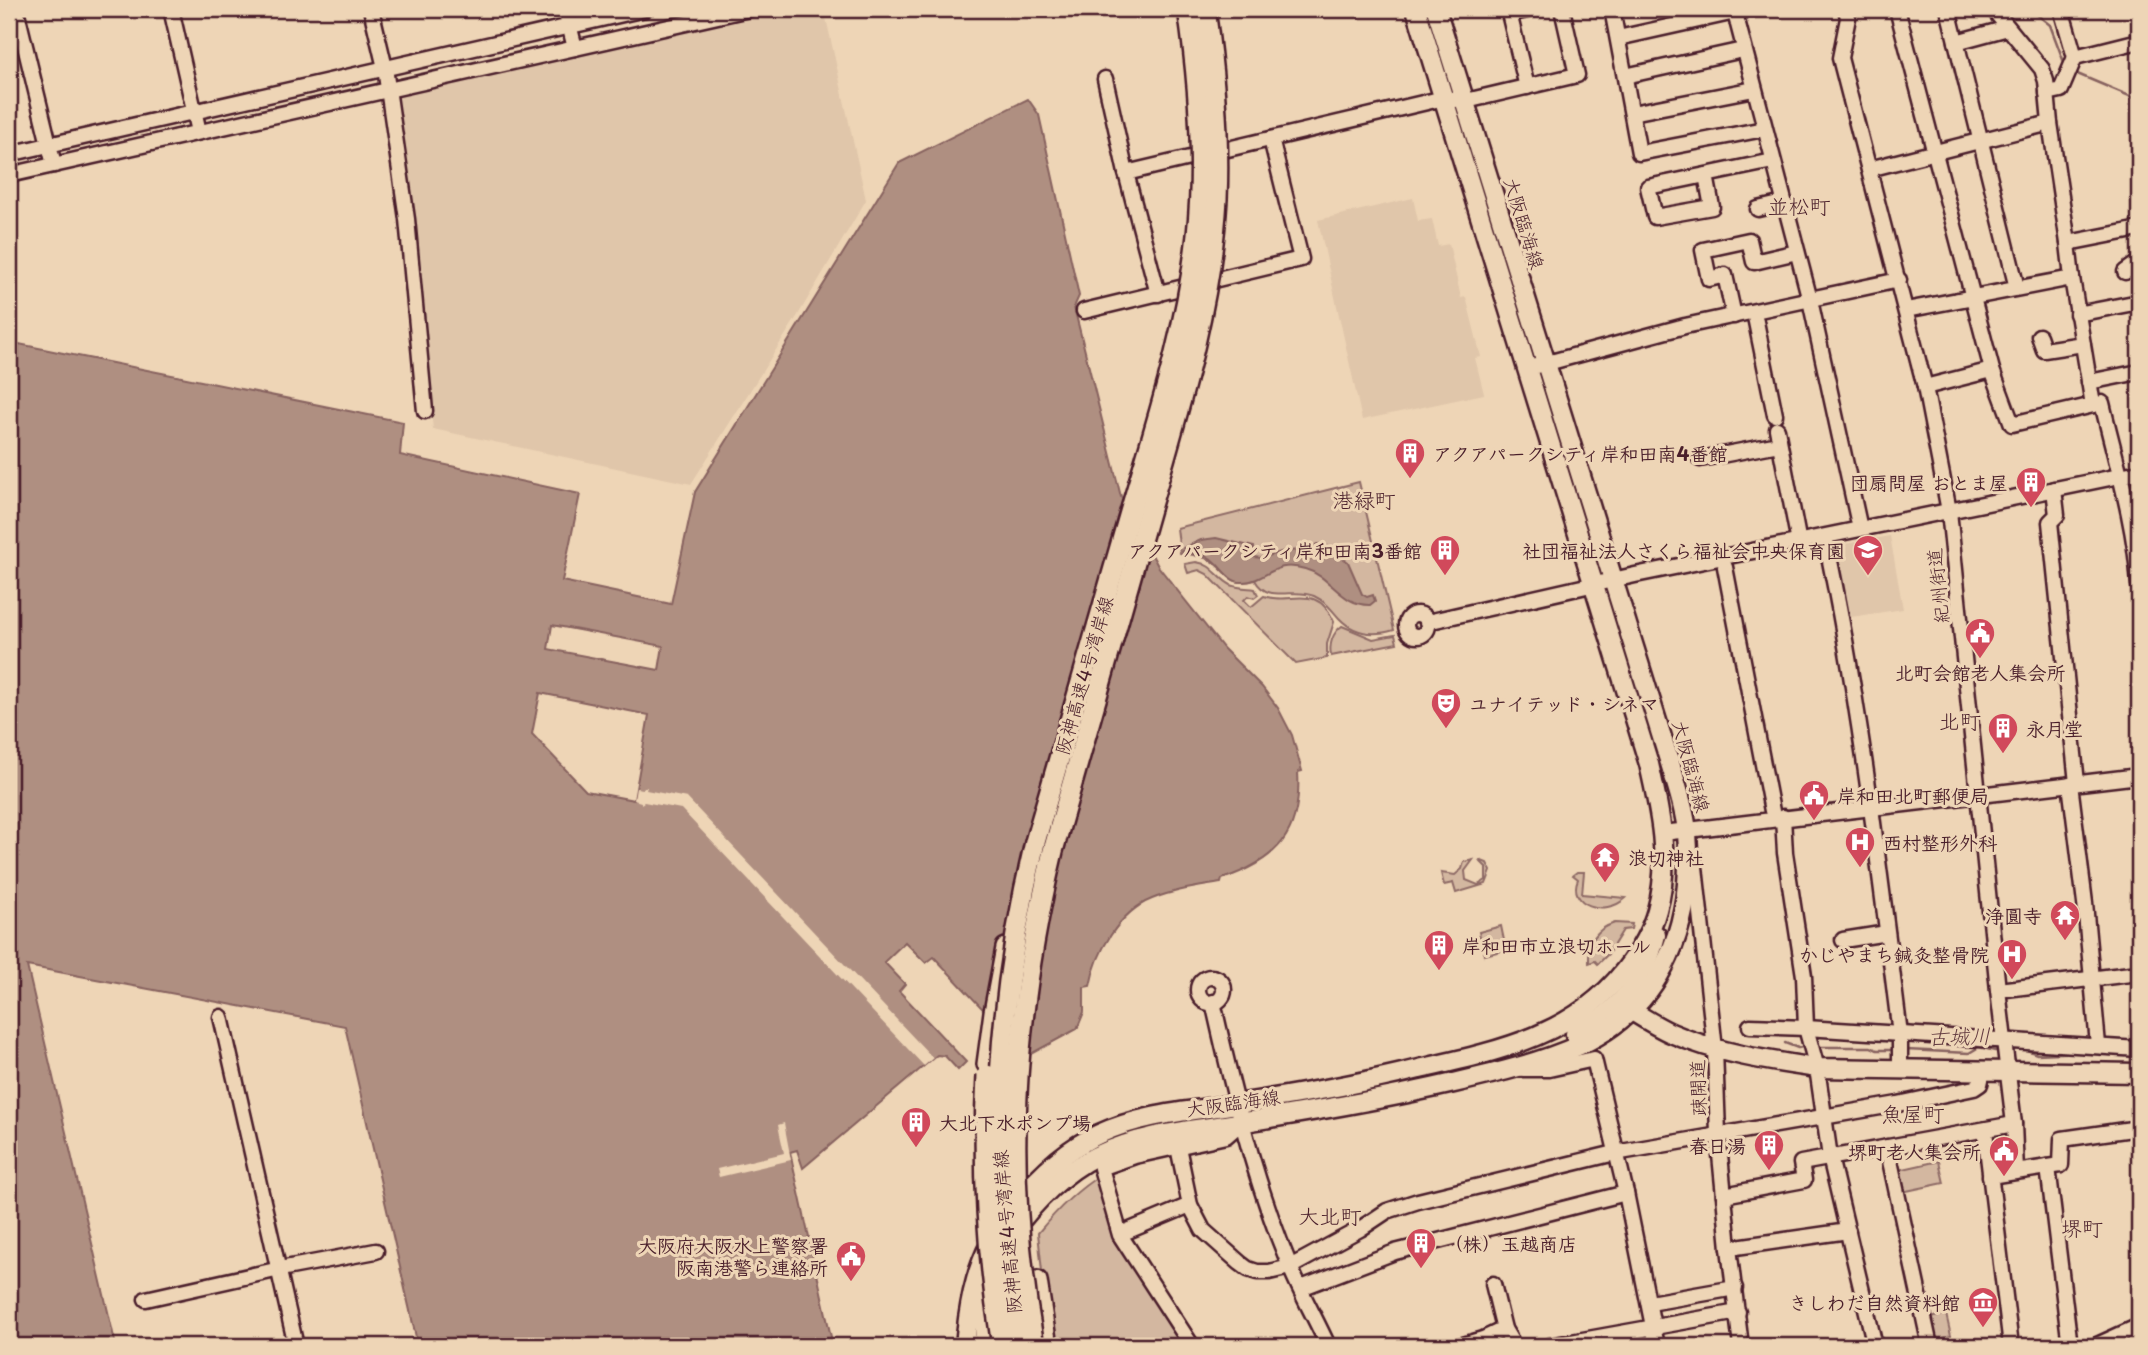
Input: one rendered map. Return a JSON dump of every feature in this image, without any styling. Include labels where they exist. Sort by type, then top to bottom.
[{"type":"highway","name":"阪神高速4号湾岸線","points":[[1017,1346],[1002,1234],[998,1125],[1003,1022],[1024,887],[1169,379],[1191,278],[1197,235],[1200,160],[1197,85],[1188,9]]},
{"type":"highway","name":"阪神高速4号湾岸線","points":[[1034,1346],[1018,1219],[1015,1130],[1018,1060],[1030,961],[1050,862],[1180,406],[1206,287],[1217,199],[1218,156],[1212,58],[1205,9]]},
{"type":"highway","points":[[1002,1346],[986,1220],[985,1111],[992,1025],[1003,959],[1024,887]]},
{"type":"highway","points":[[1018,1060],[1023,1174],[1047,1346]]},
{"type":"main road","name":"大阪臨海線","points":[[965,1346],[974,1288],[983,1257],[1012,1207],[1042,1175],[1070,1151],[1098,1134],[1129,1123],[1329,1090],[1476,1056],[1545,1032],[1568,1021],[1605,995],[1637,954],[1657,910],[1664,869],[1663,833],[1649,764],[1416,9]]},
{"type":"main road","name":"大阪臨海線","points":[[984,1346],[985,1318],[1001,1247],[1042,1197],[1087,1162],[1139,1139],[1406,1094],[1514,1069],[1582,1044],[1605,1030],[1625,1007],[1651,989],[1664,970],[1680,926],[1685,903],[1687,830],[1674,776],[1436,9]]},
{"type":"main road","points":[[1476,1056],[1487,1063],[1547,1046],[1625,1007],[1651,954],[1656,934],[1657,910]]},
{"type":"main road","points":[[1625,1007],[1673,1034],[1715,1049],[1775,1062],[1811,1047],[1900,1050],[1983,1071],[2006,1053],[2139,1073]]},
{"type":"street","points":[[16,9],[54,165]]},
{"type":"street","points":[[171,9],[199,132]]},
{"type":"street","points":[[370,9],[385,68],[407,219],[425,411]]},
{"type":"street","points":[[565,9],[575,48]]},
{"type":"street","points":[[9,154],[645,9]]},
{"type":"street","points":[[9,175],[748,9]]},
{"type":"street","points":[[1527,87],[1508,12],[1532,9]]},
{"type":"street","points":[[1126,173],[1444,98],[1466,101],[1577,75],[1562,9]]},
{"type":"street","points":[[1612,9],[1639,153],[1764,129]]},
{"type":"street","name":"紀州街道","points":[[1846,9],[1848,18],[1840,58],[1925,387],[1949,511],[2017,1171]]},
{"type":"street","points":[[1897,9],[1992,370],[2012,424],[2102,403],[2120,476],[2138,566],[2139,584]]},
{"type":"street","points":[[1948,9],[2017,288]]},
{"type":"street","points":[[1993,9],[2042,69],[2077,314],[2093,405]]},
{"type":"street","points":[[2047,93],[2061,90],[2075,57],[2061,9]]},
{"type":"street","points":[[1618,38],[1735,11],[1810,300],[1860,529]]},
{"type":"street","points":[[1956,42],[2008,28]]},
{"type":"street","points":[[2075,57],[2139,41]]},
{"type":"street","points":[[1625,76],[1743,50]]},
{"type":"street","points":[[1105,79],[1126,173],[1158,294]]},
{"type":"street","points":[[1632,113],[1754,89]]},
{"type":"street","points":[[1869,169],[2050,124]]},
{"type":"street","points":[[1084,311],[1301,259],[1271,139]]},
{"type":"street","points":[[1706,175],[1712,207],[1655,217],[1648,187],[1773,161]]},
{"type":"street","points":[[1758,209],[1784,203]]},
{"type":"street","points":[[2068,243],[2139,229]]},
{"type":"street","points":[[1734,316],[1725,275],[1709,279],[1703,250],[1749,240],[1754,262],[1797,252]]},
{"type":"street","points":[[2124,272],[2139,262]]},
{"type":"street","points":[[1906,310],[2072,278]]},
{"type":"street","points":[[1528,369],[1685,326],[1899,280]]},
{"type":"street","points":[[2077,314],[2139,302]]},
{"type":"street","points":[[1754,312],[1799,542]]},
{"type":"street","points":[[2039,336],[2044,350],[2083,344]]},
{"type":"street","points":[[1925,387],[1992,370]]},
{"type":"street","points":[[2089,382],[2139,372]]},
{"type":"street","points":[[1700,459],[1777,429]]},
{"type":"street","points":[[1427,622],[1594,584],[2139,472]]},
{"type":"street","points":[[2054,489],[2057,515],[2050,522],[2098,1045]]},
{"type":"street","points":[[1825,537],[1843,619],[1872,807],[1900,1050]]},
{"type":"street","points":[[1725,567],[1785,853],[1804,976],[1811,1047],[1830,1157],[1875,1346]]},
{"type":"street","points":[[1663,833],[1777,814],[1872,807],[2139,776]]},
{"type":"street","name":"疎開道","points":[[1687,830],[1693,848],[1715,1049],[1718,1135],[1741,1346]]},
{"type":"street","points":[[1843,940],[1887,933]]},
{"type":"street","points":[[1998,990],[2139,973]]},
{"type":"street","points":[[1213,1002],[1241,1123],[1290,1266],[1328,1346]]},
{"type":"street","points":[[221,1017],[296,1346]]},
{"type":"street","points":[[1750,1026],[1811,1047],[2006,1053],[2098,1045],[2139,1049]]},
{"type":"street","points":[[1514,1069],[1549,1069],[1594,1059],[1626,1193],[1657,1346]]},
{"type":"street","points":[[1178,1147],[1190,1205],[1203,1230],[1248,1269],[1269,1272],[1290,1266],[1360,1229],[1387,1211],[1418,1201],[1615,1153],[1974,1088],[1980,1084],[1983,1071]]},
{"type":"street","points":[[1192,1346],[1120,1235],[1101,1168],[1135,1156],[1226,1136],[1241,1123]]},
{"type":"street","points":[[1724,1195],[1804,1180],[1801,1163],[2014,1124]]},
{"type":"street","points":[[1990,1176],[2061,1165],[2062,1139],[2139,1128]]},
{"type":"street","points":[[1985,1131],[2011,1346]]},
{"type":"street","points":[[1887,1147],[1930,1346]]},
{"type":"street","points":[[2048,1167],[2070,1346]]},
{"type":"street","points":[[1301,1288],[1395,1252],[1626,1193]]},
{"type":"street","points":[[1123,1233],[1190,1205]]},
{"type":"street","points":[[1729,1248],[1848,1231]]},
{"type":"street","points":[[146,1299],[376,1251]]},
{"type":"street","points":[[1493,1284],[1504,1329],[1514,1346]]},
{"type":"street","points":[[1650,1303],[1735,1288]]},
{"type":"street","points":[[1549,1346],[1603,1342],[1654,1328],[1738,1312]]},
{"type":"street","points":[[2095,1346],[2139,1326]]},
{"type":"street","points":[[1459,1346],[1484,1343],[1504,1329]]},
{"type":"shaded area","points":[[779,9],[824,9],[866,200],[798,315],[691,484],[433,429],[396,95]]},
{"type":"shaded area","points":[[1028,99],[1039,115],[1079,296],[1074,307],[1121,497],[1158,566],[1224,649],[1262,687],[1278,708],[1292,735],[1302,771],[1298,772],[1296,812],[1283,841],[1258,863],[1222,879],[1221,883],[1160,896],[1129,913],[1104,947],[1090,986],[1084,987],[1084,1012],[1077,1029],[1027,1056],[934,957],[926,963],[905,942],[884,962],[905,984],[899,991],[966,1062],[958,1070],[945,1056],[937,1055],[803,1168],[797,1150],[790,1152],[833,1346],[418,1346],[345,1026],[27,966],[116,1346],[9,1346],[9,342],[403,422],[400,455],[580,494],[562,581],[671,604],[695,492],[899,163]],"holes":[[[552,625],[663,646],[659,670],[548,649]],[[540,693],[649,715],[634,800],[586,791],[532,734]]]},
{"type":"shaded area","points":[[1413,198],[1418,221],[1432,219],[1438,246],[1449,244],[1461,298],[1466,297],[1481,357],[1475,358],[1484,394],[1362,420],[1318,220]]},
{"type":"shaded area","points":[[1359,482],[1394,630],[1372,633],[1358,630],[1345,623],[1314,596],[1274,593],[1260,587],[1255,580],[1238,582],[1208,559],[1180,553],[1177,528]]},
{"type":"shaded area","name":"社団福祉法人さくら福祉会中央保育園","points":[[1890,536],[1903,609],[1845,618],[1833,546]]},
{"type":"shaded area","points":[[1216,538],[1254,547],[1254,557],[1262,558],[1281,552],[1308,549],[1317,544],[1326,545],[1348,562],[1362,594],[1367,597],[1373,595],[1375,601],[1370,605],[1351,601],[1314,573],[1294,567],[1278,568],[1252,581],[1237,582],[1208,557],[1182,551],[1201,540]]},
{"type":"shaded area","points":[[1196,562],[1207,565],[1231,585],[1255,589],[1258,595],[1254,598],[1248,596],[1244,600],[1251,607],[1264,596],[1284,599],[1302,597],[1320,602],[1334,622],[1327,644],[1327,658],[1296,664],[1207,574],[1199,570],[1188,573],[1185,564]]},
{"type":"shaded area","points":[[1342,626],[1373,639],[1395,635],[1397,643],[1331,656],[1332,640]]},
{"type":"shaded area","points":[[1473,860],[1465,871],[1466,880],[1478,885],[1486,880],[1486,867],[1479,860],[1487,863],[1491,871],[1486,884],[1456,893],[1453,883],[1444,885],[1441,873],[1455,875],[1462,869],[1464,862]]},
{"type":"shaded area","points":[[1584,872],[1582,894],[1626,898],[1608,907],[1590,905],[1578,895],[1578,879],[1573,875]]},
{"type":"shaded area","points":[[1615,923],[1632,924],[1631,929],[1623,930],[1608,954],[1598,964],[1595,961],[1589,963],[1594,937],[1602,929]]},
{"type":"shaded area","points":[[1501,926],[1506,950],[1484,955],[1479,932]]},
{"type":"shaded area","points":[[1939,1161],[1944,1183],[1897,1193],[1894,1171]]},
{"type":"shaded area","points":[[1101,1175],[1117,1236],[1187,1346],[1055,1346],[1044,1290],[1038,1233],[1067,1201]]},
{"type":"shaded area","points":[[1946,1314],[1951,1336],[1929,1342],[1924,1320]]},
{"type":"pier","points":[[647,787],[646,790],[687,798],[933,1058],[924,1066],[681,809],[644,802],[641,804],[634,800],[636,788]]},
{"type":"pier","points":[[784,1123],[791,1160],[719,1177],[717,1169],[784,1153],[778,1125]]},
{"type":"waterway","points":[[2030,9],[2050,25],[2065,65]]},
{"type":"waterway","points":[[2075,73],[2139,100]]},
{"type":"waterway","name":"古城川","points":[[1785,1043],[1798,1048],[1806,1046]]},
{"type":"waterway","name":"古城川","points":[[1816,1047],[1896,1050]]},
{"type":"waterway","name":"古城川","points":[[1906,1050],[1969,1053],[1979,1047],[2002,1050]]},
{"type":"waterway","name":"古城川","points":[[2012,1049],[2022,1048],[2037,1054],[2084,1052]]},
{"type":"place","name":"アクアパークシティ岸和田南4番館","points":[[1410,480]]},
{"type":"place","name":"団扇問屋 おとま屋","points":[[2031,509]]},
{"type":"place","name":"アクアパークシティ岸和田南3番館","points":[[1445,577]]},
{"type":"place","name":"社団福祉法人さくら福祉会中央保育園","points":[[1868,577]]},
{"type":"place","name":"北町会館老人集会所","points":[[1980,660]]},
{"type":"place","name":"ユナイテッド・シネマ","points":[[1446,730]]},
{"type":"place","name":"永月堂","points":[[2003,755]]},
{"type":"place","name":"岸和田北町郵便局","points":[[1814,822]]},
{"type":"place","name":"西村整形外科","points":[[1860,869]]},
{"type":"place","name":"浪切神社","points":[[1605,884]]},
{"type":"place","name":"浄圓寺","points":[[2065,942]]},
{"type":"place","name":"岸和田市立浪切ホール","points":[[1439,972]]},
{"type":"place","name":"かじやまち鍼灸整骨院","points":[[2012,981]]},
{"type":"place","name":"大北下水ポンプ場","points":[[916,1149]]},
{"type":"place","name":"春日湯","points":[[1769,1172]]},
{"type":"place","name":"堺町老人集会所","points":[[2004,1178]]},
{"type":"place","name":"（株）玉越商店","points":[[1421,1270]]},
{"type":"place","name":"大阪府大阪水上警察署 阪南港警ら連絡所","points":[[851,1283]]},
{"type":"place","name":"きしわだ自然資料館","points":[[1983,1329]]},
{"type":"district","name":"並松町","points":[[1799,205]]},
{"type":"district","name":"港緑町","points":[[1364,499]]},
{"type":"district","name":"北町","points":[[1960,720]]},
{"type":"district","name":"魚屋町","points":[[1913,1113]]},
{"type":"district","name":"大北町","points":[[1330,1215]]},
{"type":"district","name":"堺町","points":[[2082,1227]]}]
